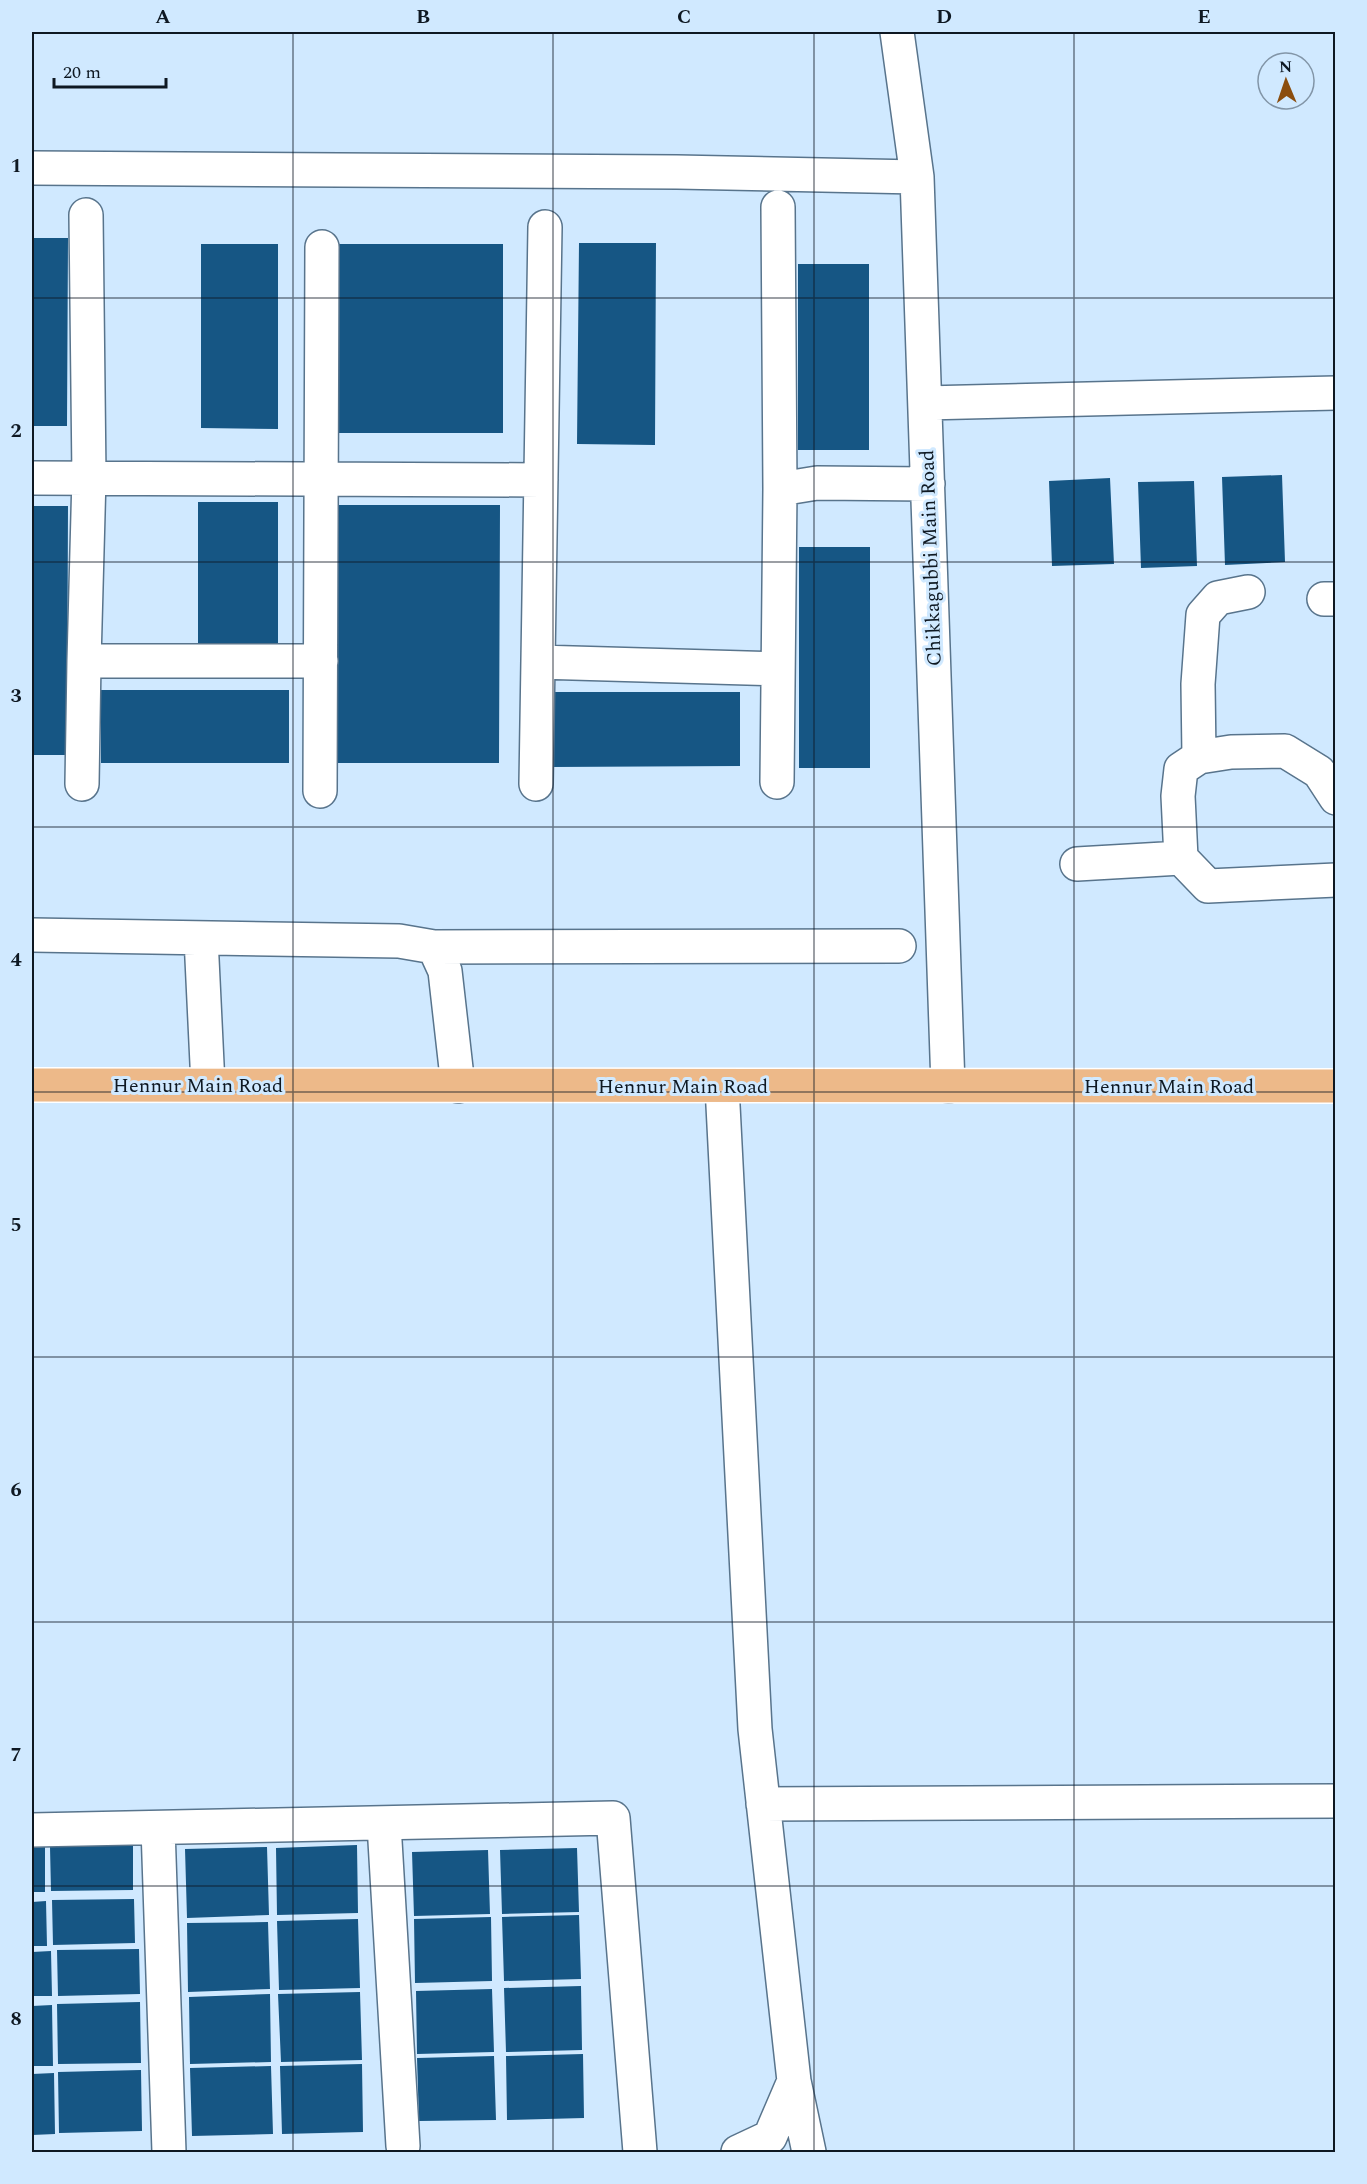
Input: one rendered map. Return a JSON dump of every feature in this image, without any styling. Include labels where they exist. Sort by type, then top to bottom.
[{"type":"main road","name":"Hennur Main Road","points":[[32,1085],[1335,1086]]},
{"type":"street","name":"Chikkagubbi Main Road","points":[[897,32],[917,177],[948,1086]]},
{"type":"street","points":[[32,168],[677,172],[917,177]]},
{"type":"street","points":[[777,782],[780,489],[778,207]]},
{"type":"street","points":[[82,784],[89,477],[86,215]]},
{"type":"street","points":[[536,784],[545,227]]},
{"type":"street","points":[[320,790],[322,246]]},
{"type":"street","points":[[925,404],[1335,393]]},
{"type":"street","points":[[32,478],[541,480]]},
{"type":"street","points":[[780,489],[817,483],[928,484]]},
{"type":"street","points":[[1199,757],[1198,684],[1203,615],[1218,597],[1248,592]]},
{"type":"street","points":[[84,661],[321,661]]},
{"type":"street","points":[[538,662],[778,669]]},
{"type":"street","points":[[1335,798],[1319,772],[1285,751],[1199,757],[1181,769],[1178,796],[1181,858],[1208,886],[1335,880]]},
{"type":"street","points":[[1077,864],[1181,858]]},
{"type":"street","points":[[32,935],[399,941],[434,947],[899,946]]},
{"type":"street","points":[[201,938],[208,1085]]},
{"type":"street","points":[[434,947],[445,971],[458,1086]]},
{"type":"street","points":[[722,1086],[755,1729],[794,2081],[809,2152]]},
{"type":"street","points":[[763,1804],[1335,1801]]},
{"type":"street","points":[[32,1830],[613,1818],[640,2152]]},
{"type":"street","points":[[384,1824],[403,2146]]},
{"type":"street","points":[[158,1828],[169,2152]]},
{"type":"street","points":[[738,2152],[770,2137],[794,2081]]},
{"type":"building","points":[[32,238],[68,238],[67,426],[32,426]]},
{"type":"building","points":[[579,243],[656,243],[655,445],[577,444]]},
{"type":"building","points":[[201,244],[278,244],[278,429],[201,428]]},
{"type":"building","points":[[333,244],[503,244],[503,433],[333,433]]},
{"type":"building","points":[[798,264],[869,264],[869,450],[798,450]]},
{"type":"building","points":[[1282,475],[1285,562],[1225,565],[1222,477]]},
{"type":"building","points":[[1110,478],[1114,564],[1052,566],[1049,481]]},
{"type":"building","points":[[1194,481],[1197,566],[1141,568],[1138,482]]},
{"type":"building","points":[[198,502],[278,502],[278,643],[198,643]]},
{"type":"building","points":[[333,505],[500,505],[499,763],[333,763]]},
{"type":"building","points":[[32,506],[68,506],[67,755],[32,755]]},
{"type":"building","points":[[799,547],[870,547],[870,768],[799,768]]},
{"type":"building","points":[[101,690],[289,690],[289,763],[101,763]]},
{"type":"building","points":[[552,692],[740,692],[740,766],[552,767]]},
{"type":"building","points":[[133,1845],[133,1890],[51,1891],[50,1847]]},
{"type":"building","points":[[357,1845],[358,1913],[277,1915],[276,1848]]},
{"type":"building","points":[[45,1847],[45,1892],[32,1892],[32,1848]]},
{"type":"building","points":[[267,1847],[269,1915],[187,1918],[185,1849]]},
{"type":"building","points":[[577,1848],[579,1912],[502,1914],[500,1850]]},
{"type":"building","points":[[488,1850],[490,1914],[414,1916],[412,1852]]},
{"type":"building","points":[[134,1899],[135,1943],[53,1945],[52,1900]]},
{"type":"building","points":[[46,1901],[47,1946],[32,1946],[32,1902]]},
{"type":"building","points":[[579,1915],[581,1979],[504,1981],[502,1917]]},
{"type":"building","points":[[491,1917],[492,1981],[415,1983],[414,1919]]},
{"type":"building","points":[[358,1919],[360,1988],[279,1990],[277,1921]]},
{"type":"building","points":[[268,1922],[270,1989],[188,1992],[187,1923]]},
{"type":"building","points":[[139,1949],[140,1994],[58,1996],[57,1950]]},
{"type":"building","points":[[51,1951],[52,1996],[32,1996],[32,1952]]},
{"type":"building","points":[[581,1986],[582,2050],[506,2052],[504,1988]]},
{"type":"building","points":[[492,1989],[494,2052],[417,2054],[416,1991]]},
{"type":"building","points":[[360,1992],[362,2060],[281,2062],[278,1994]]},
{"type":"building","points":[[270,1994],[271,2062],[190,2064],[189,1997]]},
{"type":"building","points":[[140,2002],[141,2063],[58,2064],[57,2004]]},
{"type":"building","points":[[52,2005],[53,2066],[32,2066],[32,2006]]},
{"type":"building","points":[[583,2054],[584,2118],[507,2120],[506,2056]]},
{"type":"building","points":[[494,2056],[496,2120],[419,2121],[417,2058]]},
{"type":"building","points":[[362,2064],[363,2132],[282,2134],[280,2066]]},
{"type":"building","points":[[271,2066],[273,2134],[192,2136],[190,2068]]},
{"type":"building","points":[[141,2070],[142,2131],[59,2133],[58,2072]]},
{"type":"building","points":[[54,2073],[55,2134],[32,2135],[32,2074]]}]
